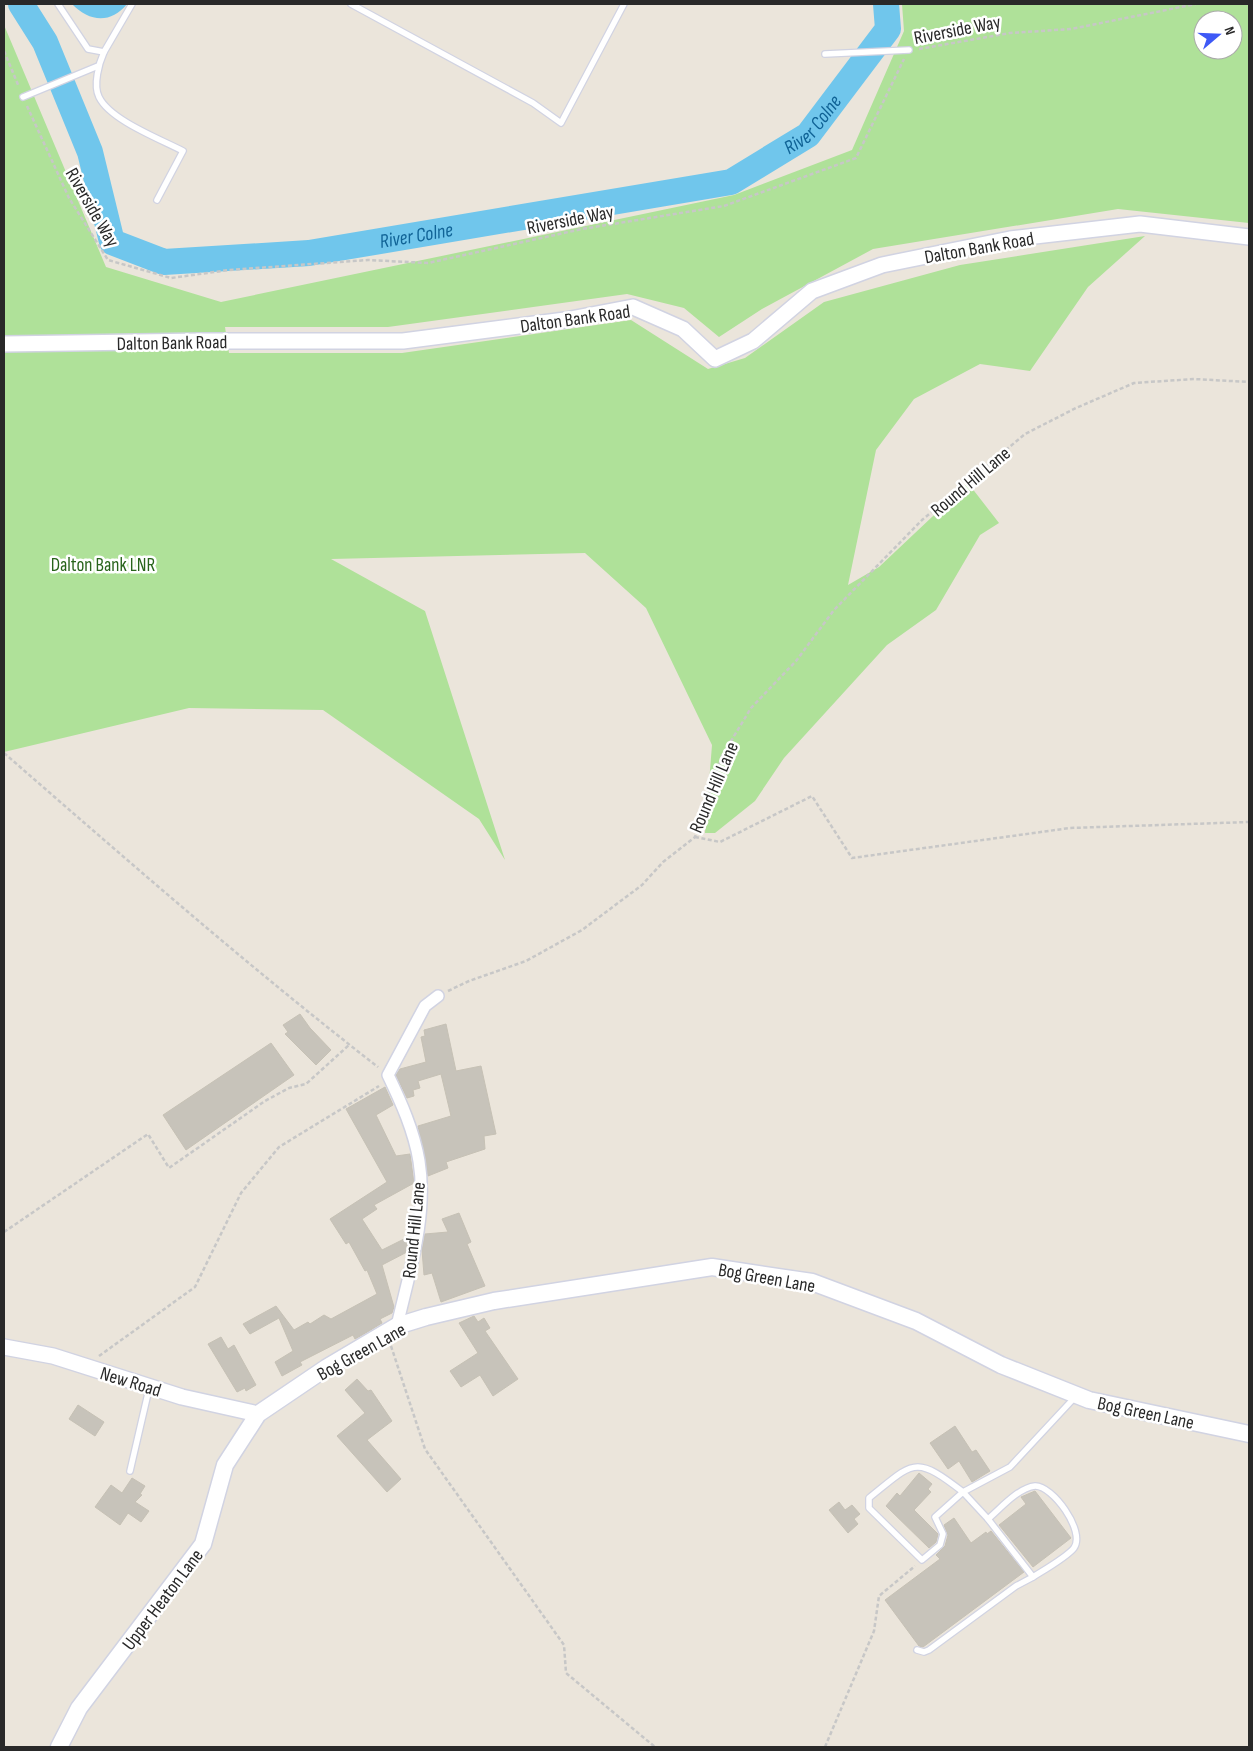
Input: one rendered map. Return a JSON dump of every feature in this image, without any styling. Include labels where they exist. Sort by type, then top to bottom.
[{"type":"main road","name":"Bog Green Lane","points":[[258,1414],[326,1368],[392,1330],[494,1301],[712,1267],[812,1282],[916,1321],[1001,1365],[1089,1400],[1249,1434]]},
{"type":"main road","name":"Upper Heaton Lane","points":[[59,1747],[79,1708],[203,1544],[226,1465],[258,1414]]},
{"type":"street","name":"Dalton Bank Road","points":[[4,344],[402,341],[565,320],[633,307],[683,329],[715,359],[753,341],[812,291],[882,265],[1010,239],[1140,224],[1249,237]]},
{"type":"street","points":[[388,1075],[425,1006],[438,996]]},
{"type":"street","name":"Round Hill Lane","points":[[388,1075],[403,1104],[419,1161],[420,1203],[411,1271],[392,1330]]},
{"type":"street","name":"New Road","points":[[4,1347],[54,1356],[182,1397],[258,1414]]},
{"type":"lane","points":[[58,4],[88,49],[104,52]]},
{"type":"lane","points":[[132,4],[98,66],[99,96],[112,113],[183,151],[156,200]]},
{"type":"lane","points":[[351,4],[533,103],[561,123],[624,4]]},
{"type":"lane","points":[[825,54],[909,50]]},
{"type":"lane","points":[[26,96],[98,66]]},
{"type":"lane","points":[[130,1471],[149,1386]]},
{"type":"lane","points":[[1033,1577],[988,1518],[963,1492],[936,1472],[921,1466],[907,1468],[869,1498],[869,1508],[922,1560],[940,1545],[943,1534],[935,1517],[963,1492],[1010,1467],[1078,1395]]},
{"type":"lane","points":[[917,1650],[924,1652],[929,1650],[1016,1586],[1033,1577],[1074,1548],[1078,1539],[1072,1521],[1051,1494],[1043,1487],[1037,1486],[1020,1493],[988,1518]]},
{"type":"path","name":"Riverside Way","points":[[4,51],[26,96],[68,198],[108,260],[171,278],[229,270],[368,260],[428,263],[582,229],[724,206],[856,158],[909,50],[1010,33],[1071,29],[1196,4]]},
{"type":"path","name":"Round Hill Lane","points":[[438,996],[469,981],[526,961],[582,930],[642,885],[663,862],[695,837],[722,756],[751,708],[796,661],[834,610],[922,520],[1025,434],[1076,408],[1134,383],[1194,379],[1249,382]]},
{"type":"path","points":[[4,753],[166,894],[308,1013],[388,1075],[379,1086],[280,1147],[241,1193],[195,1287],[103,1352],[90,1368]]},
{"type":"path","points":[[695,837],[720,842],[812,796],[852,858],[1070,828],[1249,822]]},
{"type":"path","points":[[4,1232],[148,1134],[169,1168],[265,1101],[289,1088],[306,1084],[349,1045]]},
{"type":"path","points":[[392,1330],[425,1449],[564,1645],[566,1673],[654,1747]]},
{"type":"path","points":[[825,1747],[874,1631],[879,1596],[922,1560]]},
{"type":"green space","name":"Dalton Bank LNR","points":[[902,4],[1249,4],[1249,223],[1118,209],[873,249],[762,309],[719,337],[684,308],[627,294],[388,327],[225,327],[229,353],[402,353],[631,320],[708,369],[745,358],[824,302],[960,265],[1145,236],[1088,287],[1030,371],[980,364],[914,399],[876,450],[848,585],[879,567],[968,483],[999,523],[980,535],[936,610],[887,645],[784,758],[755,801],[715,833],[705,833],[712,745],[646,608],[585,553],[331,559],[425,611],[505,860],[479,819],[323,710],[189,708],[4,752],[4,25],[106,267],[221,302],[734,195],[852,150],[904,31]]},
{"type":"water","points":[[72,4],[127,4],[114,15],[100,18],[86,14]]},
{"type":"building","points":[[300,1014],[310,1028],[331,1050],[316,1065],[285,1034],[288,1032],[283,1025]]},
{"type":"building","points":[[446,1024],[456,1071],[481,1066],[496,1134],[484,1136],[485,1149],[446,1162],[448,1168],[428,1176],[418,1126],[451,1116],[441,1074],[418,1081],[420,1088],[413,1090],[414,1096],[407,1098],[396,1075],[400,1069],[426,1062],[421,1037],[425,1036],[424,1030]]},
{"type":"building","points":[[271,1043],[294,1075],[186,1150],[163,1115]]},
{"type":"building","points":[[385,1087],[393,1105],[376,1115],[396,1156],[410,1154],[414,1183],[374,1205],[377,1209],[362,1219],[382,1250],[410,1236],[407,1252],[382,1265],[394,1307],[392,1313],[380,1319],[382,1323],[369,1331],[355,1339],[353,1335],[300,1362],[302,1365],[282,1376],[275,1362],[293,1351],[279,1318],[250,1334],[243,1324],[276,1306],[294,1330],[308,1322],[310,1324],[324,1315],[331,1319],[377,1294],[367,1270],[365,1271],[349,1242],[346,1244],[330,1219],[387,1182],[346,1109]]},
{"type":"building","points":[[459,1213],[471,1242],[467,1244],[485,1286],[441,1302],[432,1273],[424,1275],[422,1250],[425,1234],[448,1232],[442,1219]]},
{"type":"building","points":[[474,1316],[478,1322],[484,1318],[490,1328],[485,1331],[518,1379],[493,1396],[480,1375],[461,1387],[450,1371],[478,1353],[459,1323]]},
{"type":"building","points":[[221,1337],[228,1349],[234,1345],[256,1385],[246,1391],[245,1388],[237,1392],[208,1344]]},
{"type":"building","points":[[357,1379],[368,1391],[371,1390],[392,1421],[367,1440],[401,1479],[387,1492],[337,1436],[365,1413],[345,1390]]},
{"type":"building","points":[[78,1405],[104,1422],[95,1436],[69,1419]]},
{"type":"building","points":[[955,1426],[972,1452],[976,1450],[990,1471],[972,1482],[959,1461],[948,1469],[930,1443]]},
{"type":"building","points":[[919,1473],[932,1484],[928,1489],[931,1492],[914,1510],[938,1534],[936,1542],[929,1548],[886,1506],[897,1493],[900,1496]]},
{"type":"building","points":[[132,1478],[145,1486],[140,1494],[142,1495],[135,1502],[149,1511],[141,1522],[128,1513],[120,1525],[95,1507],[111,1485],[122,1493]]},
{"type":"building","points":[[1035,1491],[1071,1538],[1033,1567],[999,1525],[1026,1504],[1021,1497]]},
{"type":"building","points":[[839,1502],[845,1510],[852,1505],[860,1514],[854,1519],[858,1524],[848,1533],[829,1510]]},
{"type":"building","points":[[954,1518],[971,1543],[986,1532],[987,1534],[991,1531],[1024,1572],[923,1647],[919,1646],[885,1600],[940,1559],[936,1555],[945,1546],[948,1535],[944,1525]]},
{"type":"waterway","name":"River Colne","points":[[21,4],[45,42],[90,152],[112,242],[164,262],[309,253],[731,182],[808,135],[888,29],[886,4]]}]
